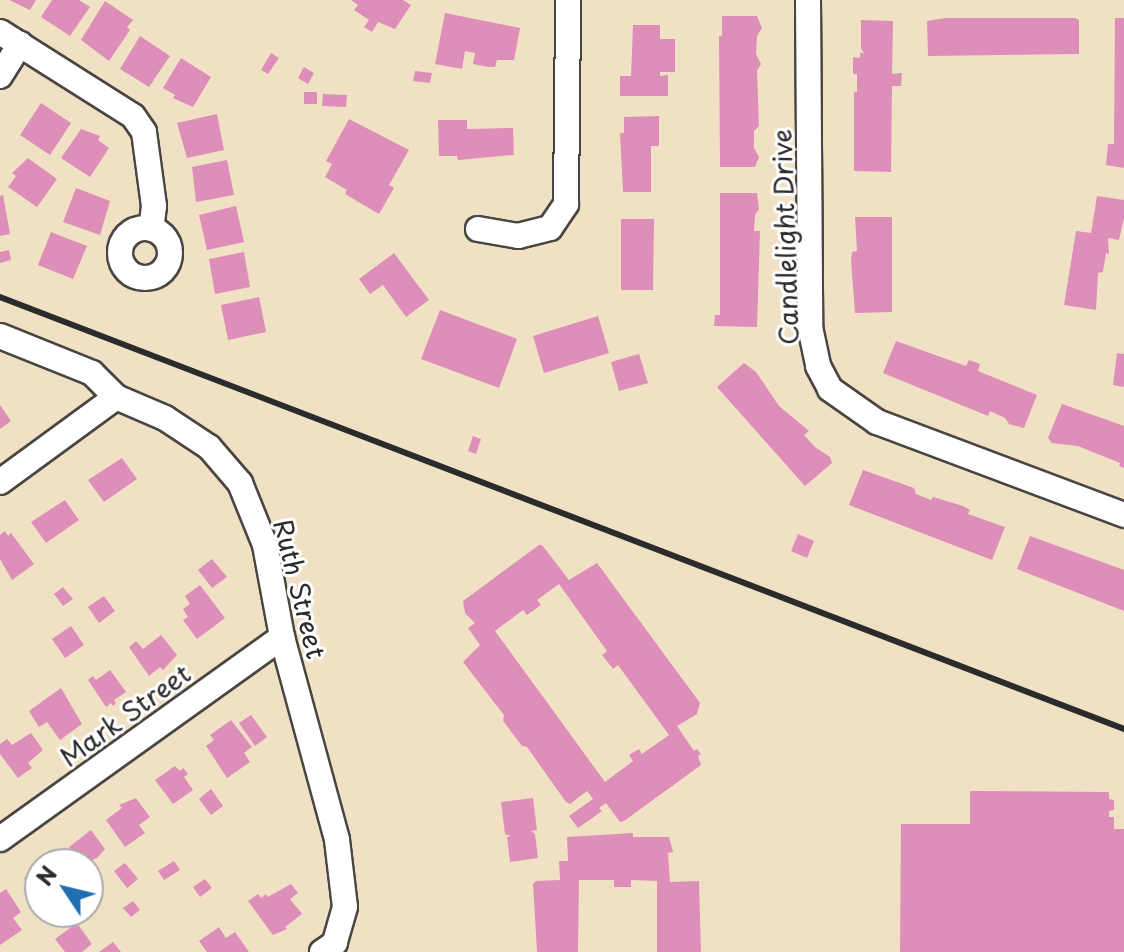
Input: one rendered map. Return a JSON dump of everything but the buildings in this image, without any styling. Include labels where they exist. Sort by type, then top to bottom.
[{"type":"street","points":[[478,229],[518,236],[550,228],[566,204],[568,0]]},
{"type":"street","name":"Candlelight Drive","points":[[808,0],[810,327],[818,366],[830,389],[877,422],[1124,515]]},
{"type":"street","points":[[0,76],[10,38],[133,116],[144,132],[154,206],[151,229]]},
{"type":"street","name":"Ruth Street","points":[[0,336],[92,373],[116,397],[165,418],[209,447],[240,483],[265,545],[282,637],[337,840],[345,907],[328,947]]},
{"type":"street","points":[[0,482],[116,397]]},
{"type":"street","name":"Mark Street","points":[[0,839],[282,637]]},
{"type":"railway","points":[[0,297],[1124,729]]}]
